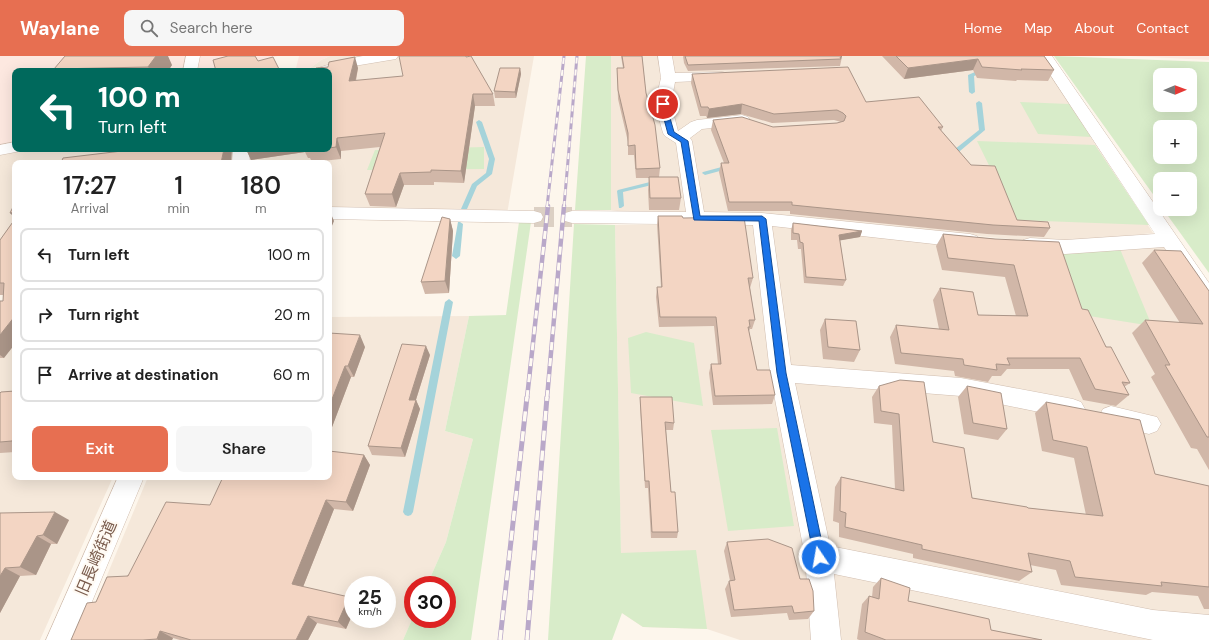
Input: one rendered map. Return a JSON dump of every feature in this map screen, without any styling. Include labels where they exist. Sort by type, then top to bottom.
[{"type":"street","points":[[191,68],[193,56]]},
{"type":"street","points":[[332,68],[352,62],[391,56]]},
{"type":"street","points":[[665,56],[668,78],[663,104],[671,134],[684,141],[696,218]]},
{"type":"street","points":[[1045,56],[1209,299]]},
{"type":"street","points":[[668,78],[739,75]]},
{"type":"street","points":[[680,138],[697,125],[741,120],[756,125]]},
{"type":"street","points":[[0,150],[12,148]]},
{"type":"street","points":[[332,213],[534,216]]},
{"type":"street","points":[[572,217],[762,219],[987,243]]},
{"type":"street","points":[[762,219],[781,373],[819,557],[826,640]]},
{"type":"street","points":[[1010,244],[1065,247],[1169,240]]},
{"type":"street","points":[[781,373],[961,387],[1149,424]]},
{"type":"street","name":"旧長崎街道","points":[[61,640],[130,480]]},
{"type":"street","points":[[819,557],[1021,600],[1145,623],[1209,630]]},
{"type":"shaded area","points":[[0,56],[278,56],[226,68],[12,68],[12,144],[0,146]]},
{"type":"shaded area","points":[[299,56],[330,56],[321,60],[310,68],[296,68]]},
{"type":"shaded area","points":[[330,56],[534,56],[506,220],[332,216],[332,160],[246,160],[245,152],[332,152],[332,68],[310,68],[321,60]]},
{"type":"shaded area","points":[[611,56],[1038,56],[1153,233],[1053,243],[754,215],[629,213],[611,210]]},
{"type":"shaded area","points":[[1130,56],[1209,56],[1209,60]]},
{"type":"shaded area","points":[[12,151],[234,152],[234,160],[12,160],[12,293],[0,294],[0,153]]},
{"type":"shaded area","points":[[615,225],[776,225],[1056,253],[1162,243],[1209,313],[1209,640],[740,640],[707,629],[643,627],[622,613]]},
{"type":"shaded area","points":[[12,313],[12,480],[112,480],[40,640],[0,640],[0,314]]},
{"type":"shaded area","points":[[469,316],[445,431],[473,439],[446,542],[431,576],[404,576],[404,628],[408,628],[403,640],[80,640],[147,480],[332,480],[332,317]]},
{"type":"green space","points":[[586,56],[611,56],[611,210],[575,210]]},
{"type":"green space","points":[[1054,56],[1209,62],[1209,273],[1168,216],[1197,216],[1197,172],[1153,172],[1153,194]]},
{"type":"green space","points":[[1020,102],[1069,104],[1091,137],[1038,134]]},
{"type":"green space","points":[[977,141],[1095,145],[1149,225],[1016,220]]},
{"type":"green space","points":[[484,147],[484,169],[367,170],[375,150]]},
{"type":"green space","points":[[519,222],[531,222],[471,640],[403,640],[408,628],[456,628],[456,576],[431,576],[446,542],[473,439],[445,431],[469,316],[506,315]]},
{"type":"green space","points":[[574,224],[615,225],[621,553],[696,550],[707,629],[643,627],[622,613],[612,640],[548,640]]},
{"type":"green space","points":[[1120,249],[1152,326],[1083,315],[1056,253]]},
{"type":"green space","points":[[646,332],[694,343],[703,406],[631,393],[628,338]]},
{"type":"green space","points":[[777,428],[794,526],[728,531],[711,430]]},
{"type":"building","points":[[65,56],[156,56],[148,67],[55,68]]},
{"type":"building","points":[[228,56],[255,56],[258,61],[273,57],[278,68],[215,68],[213,60]]},
{"type":"building","points":[[399,56],[471,56],[493,94],[473,94],[461,171],[431,170],[431,172],[400,173],[392,194],[365,194],[385,133],[337,138],[336,147],[332,148],[332,68],[316,68],[328,67],[329,62],[355,57],[349,81],[403,76]]},
{"type":"building","points":[[622,56],[642,56],[646,93],[655,125],[660,168],[636,169],[635,145],[628,146],[628,133],[618,90],[617,68],[624,68]]},
{"type":"building","points":[[685,56],[842,57],[840,57],[841,59],[688,65]]},
{"type":"building","points":[[896,56],[1044,56],[1054,70],[1021,69],[1022,70],[982,67],[978,59],[908,68]]},
{"type":"building","points":[[848,67],[866,102],[919,97],[943,127],[938,127],[971,165],[995,166],[1017,220],[1048,222],[1050,228],[993,225],[792,205],[792,202],[729,202],[721,163],[729,163],[713,120],[742,117],[773,127],[837,123],[844,121],[846,116],[837,110],[774,114],[742,104],[709,109],[708,107],[701,107],[692,74]]},
{"type":"building","points":[[500,68],[520,68],[515,92],[494,91]]},
{"type":"building","points":[[114,152],[223,152],[222,160],[62,160],[63,158]]},
{"type":"building","points":[[649,177],[678,177],[681,198],[650,198]]},
{"type":"building","points":[[658,216],[682,216],[683,218],[744,217],[753,278],[748,278],[755,320],[749,320],[750,327],[748,327],[757,370],[770,370],[775,395],[715,396],[711,364],[721,364],[716,317],[660,317],[657,287],[662,287]]},
{"type":"building","points":[[442,217],[450,219],[445,281],[421,282]]},
{"type":"building","points":[[12,223],[12,320],[0,335],[0,301],[3,301],[4,283],[0,283],[0,240]]},
{"type":"building","points":[[793,223],[862,231],[839,235],[846,280],[806,277],[803,243],[800,242],[799,234],[793,233]]},
{"type":"building","points":[[943,234],[995,239],[1059,242],[1082,309],[1088,310],[1106,347],[1111,347],[1130,383],[1122,382],[1129,395],[1095,389],[1080,358],[1007,358],[1010,365],[996,364],[997,370],[964,365],[963,359],[901,353],[896,325],[949,330],[940,288],[973,292],[978,315],[1028,316],[1014,265],[948,258]]},
{"type":"building","points":[[1154,250],[1181,251],[1209,291],[1209,437],[1207,437],[1165,365],[1170,365],[1145,320],[1203,324]]},
{"type":"building","points":[[825,319],[856,321],[860,350],[828,347]]},
{"type":"building","points":[[332,333],[360,335],[348,366],[345,366],[332,399]]},
{"type":"building","points":[[402,344],[426,346],[409,400],[416,400],[401,448],[368,446]]},
{"type":"building","points":[[900,380],[924,382],[933,442],[964,448],[972,498],[1028,508],[1103,516],[1087,447],[1053,440],[1046,402],[1140,420],[1155,474],[1209,486],[1209,587],[1161,582],[1162,586],[1075,577],[1070,561],[1028,553],[1032,572],[922,549],[922,545],[845,527],[846,513],[840,511],[841,477],[904,491],[899,414],[881,411],[879,386]]},
{"type":"building","points":[[967,386],[1001,393],[1007,429],[973,423]]},
{"type":"building","points":[[12,391],[12,441],[0,442],[1,392]]},
{"type":"building","points":[[640,397],[672,397],[674,423],[665,422],[671,492],[675,492],[678,532],[652,532],[649,481],[645,481]]},
{"type":"building","points":[[332,451],[364,455],[346,502],[326,500],[292,584],[344,596],[344,608],[338,622],[308,616],[296,640],[191,640],[160,631],[157,639],[71,640],[87,603],[96,602],[107,577],[128,576],[166,502],[210,505],[222,480],[332,480]]},
{"type":"building","points":[[55,512],[43,535],[37,536],[20,567],[5,568],[0,576],[0,513]]},
{"type":"building","points":[[768,539],[792,548],[800,579],[809,579],[813,591],[814,611],[794,613],[792,606],[734,610],[729,581],[735,580],[727,542]]},
{"type":"building","points":[[881,578],[910,588],[908,601],[989,619],[991,630],[1042,640],[886,640],[865,632],[869,596],[879,599]]},
{"type":"waterway","points":[[972,56],[986,70],[971,75],[972,92]]},
{"type":"waterway","points":[[949,155],[952,155],[982,130],[979,103]]},
{"type":"waterway","points":[[464,209],[474,185],[489,174],[492,159],[479,122]]},
{"type":"waterway","points":[[705,173],[729,167]]},
{"type":"waterway","points":[[621,206],[620,191],[658,182]]},
{"type":"waterway","points":[[456,256],[460,224]]},
{"type":"waterway","points":[[408,512],[449,302]]},
{"type":"tunnel","points":[[534,217],[572,217]]},
{"type":"railway","points":[[547,207],[564,56]]},
{"type":"railway","points":[[564,207],[577,56]]},
{"type":"railway","points":[[527,398],[548,206]]},
{"type":"railway","points":[[547,398],[564,206]]},
{"type":"railway","points":[[500,640],[527,397]]},
{"type":"railway","points":[[527,640],[547,397]]},
{"type":"route","points":[[663,104],[671,134],[684,141],[696,218],[762,219],[781,373],[819,557]]}]
